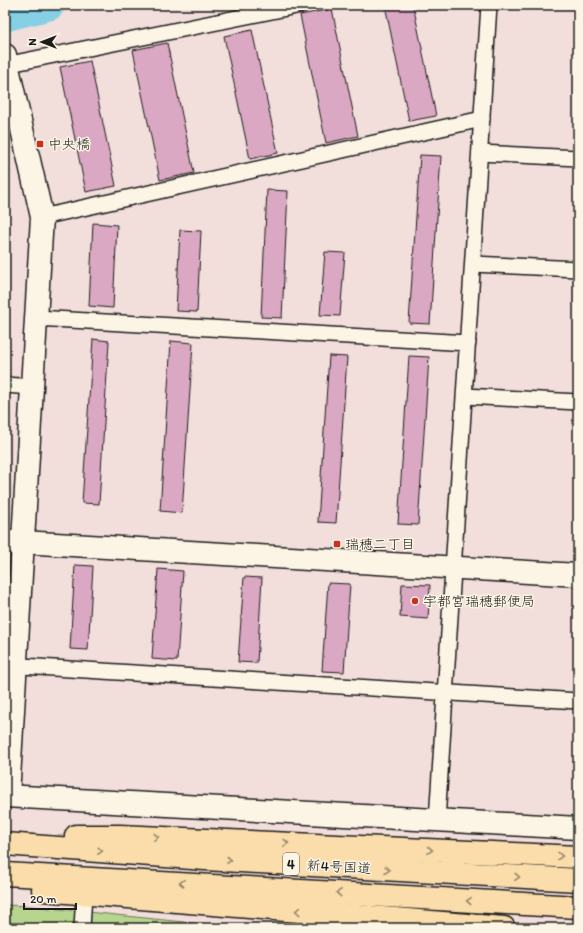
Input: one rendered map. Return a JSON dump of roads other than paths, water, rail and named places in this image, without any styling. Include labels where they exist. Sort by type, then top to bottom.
[{"type":"highway","points":[[5,836],[120,836],[578,857]]},
{"type":"highway","name":"新4号国道","points":[[5,844],[213,859],[578,880]]},
{"type":"highway","name":"新4号国道","points":[[5,874],[578,907]]},
{"type":"highway","points":[[5,885],[84,894],[504,928]]},
{"type":"street","points":[[301,5],[6,61],[42,217],[33,386],[14,541],[6,796],[578,828]]},
{"type":"street","points":[[437,821],[489,5]]},
{"type":"street","points":[[42,217],[482,120]]},
{"type":"street","points":[[480,153],[578,158]]},
{"type":"street","points":[[473,264],[578,269]]},
{"type":"street","points":[[36,318],[468,343]]},
{"type":"street","points":[[5,385],[33,386]]},
{"type":"street","points":[[465,396],[578,402]]},
{"type":"street","points":[[14,541],[578,575]]},
{"type":"street","points":[[10,666],[578,701]]},
{"type":"street","points":[[82,928],[84,894]]},
{"type":"waterway","points":[[5,16],[49,5]]},
{"type":"place","name":"中央橋","points":[[40,144]]},
{"type":"place","name":"瑞穂二丁目","points":[[337,544]]},
{"type":"place","name":"宇都宮瑞穂郵便局","points":[[415,601]]}]
